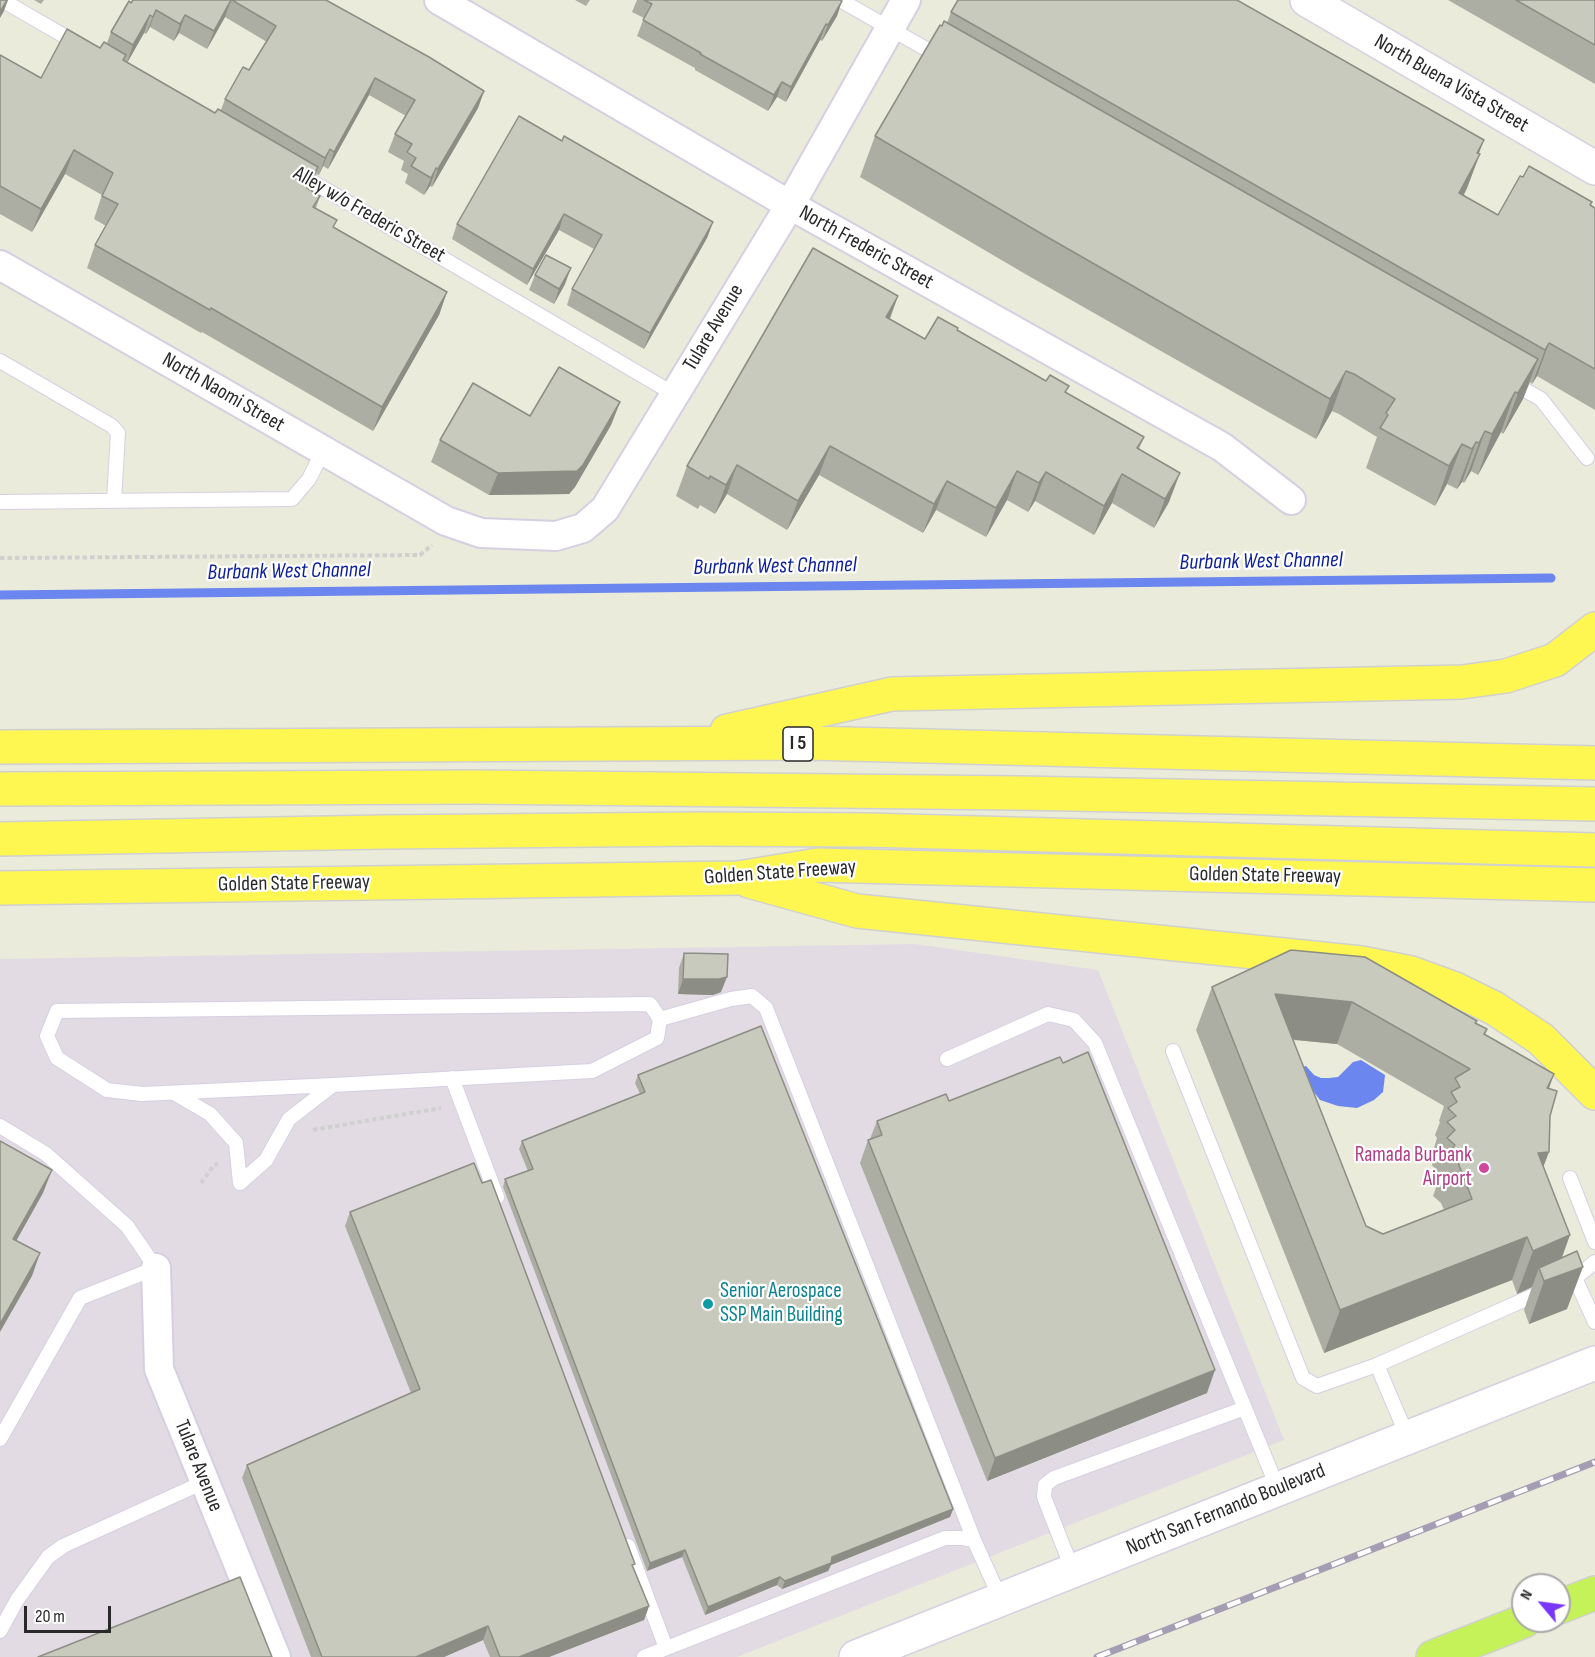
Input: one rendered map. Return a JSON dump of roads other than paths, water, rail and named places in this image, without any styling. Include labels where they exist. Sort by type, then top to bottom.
[{"type":"highway","points":[[660,745],[891,694],[1462,682],[1506,676],[1555,660],[1595,629]]},
{"type":"highway","name":"I 5","points":[[0,747],[809,743],[1595,763]]},
{"type":"highway","points":[[0,789],[475,787],[1595,804]]},
{"type":"highway","points":[[0,839],[383,832],[796,829],[1014,836],[1172,837],[1595,850]]},
{"type":"highway","name":"Golden State Freeway","points":[[0,888],[738,878],[818,866],[1595,885]]},
{"type":"highway","points":[[738,878],[857,911],[1361,963],[1411,974],[1455,989],[1494,1008],[1541,1039],[1595,1094]]},
{"type":"main road","points":[[1571,1602],[1595,1593]]},
{"type":"main road","points":[[1433,1657],[1511,1626]]},
{"type":"street","name":"North Frederic Street","points":[[439,0],[790,205],[1222,447],[1291,500]]},
{"type":"street","name":"Tulare Avenue","points":[[446,521],[495,534],[556,536],[583,528],[605,509],[790,205],[906,0]]},
{"type":"street","name":"North Buena Vista Street","points":[[1307,0],[1595,168]]},
{"type":"street","name":"North Naomi Street","points":[[0,265],[446,521]]},
{"type":"street","name":"Tulare Avenue","points":[[156,1268],[159,1369],[276,1657]]},
{"type":"street","name":"North San Fernando Boulevard","points":[[856,1657],[1595,1363]]},
{"type":"lane","points":[[2,0],[84,48]]},
{"type":"lane","points":[[840,0],[951,64]]},
{"type":"lane","name":"Alley w/o Frederic Street","points":[[291,170],[674,394]]},
{"type":"lane","points":[[0,361],[112,426],[118,433],[114,501]]},
{"type":"lane","points":[[1500,376],[1541,399],[1587,458]]},
{"type":"lane","points":[[0,502],[292,499],[309,479],[323,451]]},
{"type":"lane","points":[[660,1019],[731,999],[752,996],[766,1008],[974,1540],[1001,1599]]},
{"type":"lane","points":[[650,1004],[660,1019],[657,1038],[592,1071],[452,1078],[142,1095],[107,1090],[57,1058],[46,1036],[57,1011],[650,1004]]},
{"type":"lane","points":[[947,1059],[1048,1014],[1074,1020],[1095,1043],[1278,1489]]},
{"type":"lane","points":[[1173,1051],[1304,1378],[1317,1386],[1377,1365],[1564,1282],[1595,1262]]},
{"type":"lane","points":[[452,1078],[500,1205]]},
{"type":"lane","points":[[174,1093],[210,1114],[236,1143],[240,1183],[266,1160],[290,1119],[333,1086]]},
{"type":"lane","points":[[0,1126],[46,1154],[127,1226],[156,1268],[80,1298],[0,1439]]},
{"type":"lane","points":[[1570,1178],[1595,1242]]},
{"type":"lane","points":[[1564,1282],[1595,1322]]},
{"type":"lane","points":[[1377,1365],[1408,1438]]},
{"type":"lane","points":[[1073,1571],[1044,1497],[1045,1485],[1054,1478],[1245,1408]]},
{"type":"lane","points":[[0,1631],[17,1600],[48,1557],[63,1546],[204,1482]]},
{"type":"lane","points":[[621,1528],[666,1648]]},
{"type":"lane","points":[[644,1657],[945,1538],[974,1540]]},
{"type":"water","points":[[1361,1060],[1385,1075],[1383,1092],[1374,1100],[1357,1108],[1338,1106],[1320,1100],[1310,1087],[1302,1067],[1306,1066],[1314,1075],[1321,1078],[1338,1077],[1353,1062]]},
{"type":"waterway","name":"Burbank West Channel","points":[[0,595],[1551,578]]},
{"type":"railway","points":[[1097,1657],[1595,1462]]},
{"type":"place","name":"Ramada Burbank Airport","points":[[1484,1168]]},
{"type":"place","name":"Senior Aerospace SSP Main Building","points":[[708,1304]]}]
